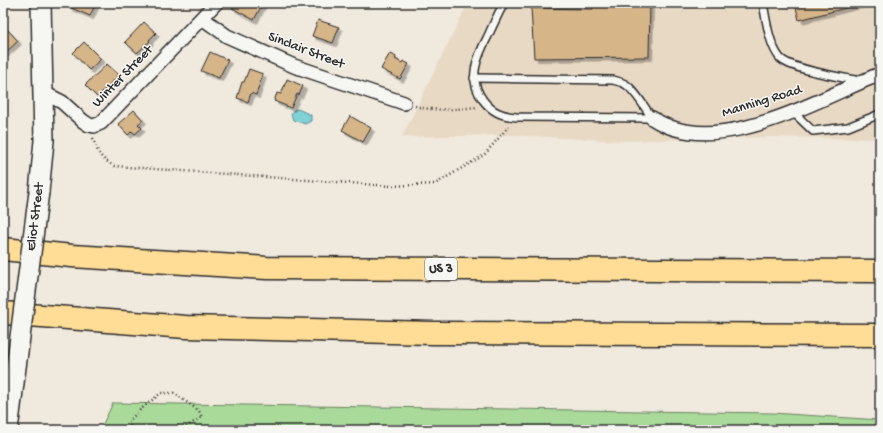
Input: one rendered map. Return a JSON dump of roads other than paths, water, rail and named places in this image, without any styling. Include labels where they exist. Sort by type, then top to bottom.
[{"type":"highway","name":"US 3","points":[[3,249],[72,256],[267,268],[880,271]]},
{"type":"highway","points":[[3,313],[194,328],[433,333],[880,335]]},
{"type":"street","name":"Eliot Street","points":[[8,430],[39,192],[44,141],[41,3]]},
{"type":"street","name":"Winter Street","points":[[44,93],[62,102],[88,125],[94,126],[106,119],[216,3]]},
{"type":"street","name":"Sinclair Street","points":[[202,18],[228,36],[294,66],[404,103]]},
{"type":"street","name":"Manning Road","points":[[652,118],[673,129],[686,132],[716,133],[741,128],[793,112],[880,74]]},
{"type":"lane","points":[[504,3],[477,58],[474,78],[476,87],[480,97],[488,107],[497,113],[517,117],[652,118]]},
{"type":"lane","points":[[763,3],[772,42],[780,58],[794,67],[861,82]]},
{"type":"lane","points":[[474,78],[619,81],[631,89],[652,118]]},
{"type":"lane","points":[[793,112],[813,131],[848,127],[880,114]]},
{"type":"water","points":[[298,109],[311,115],[311,121],[305,124],[293,120],[291,114],[294,110]]}]
